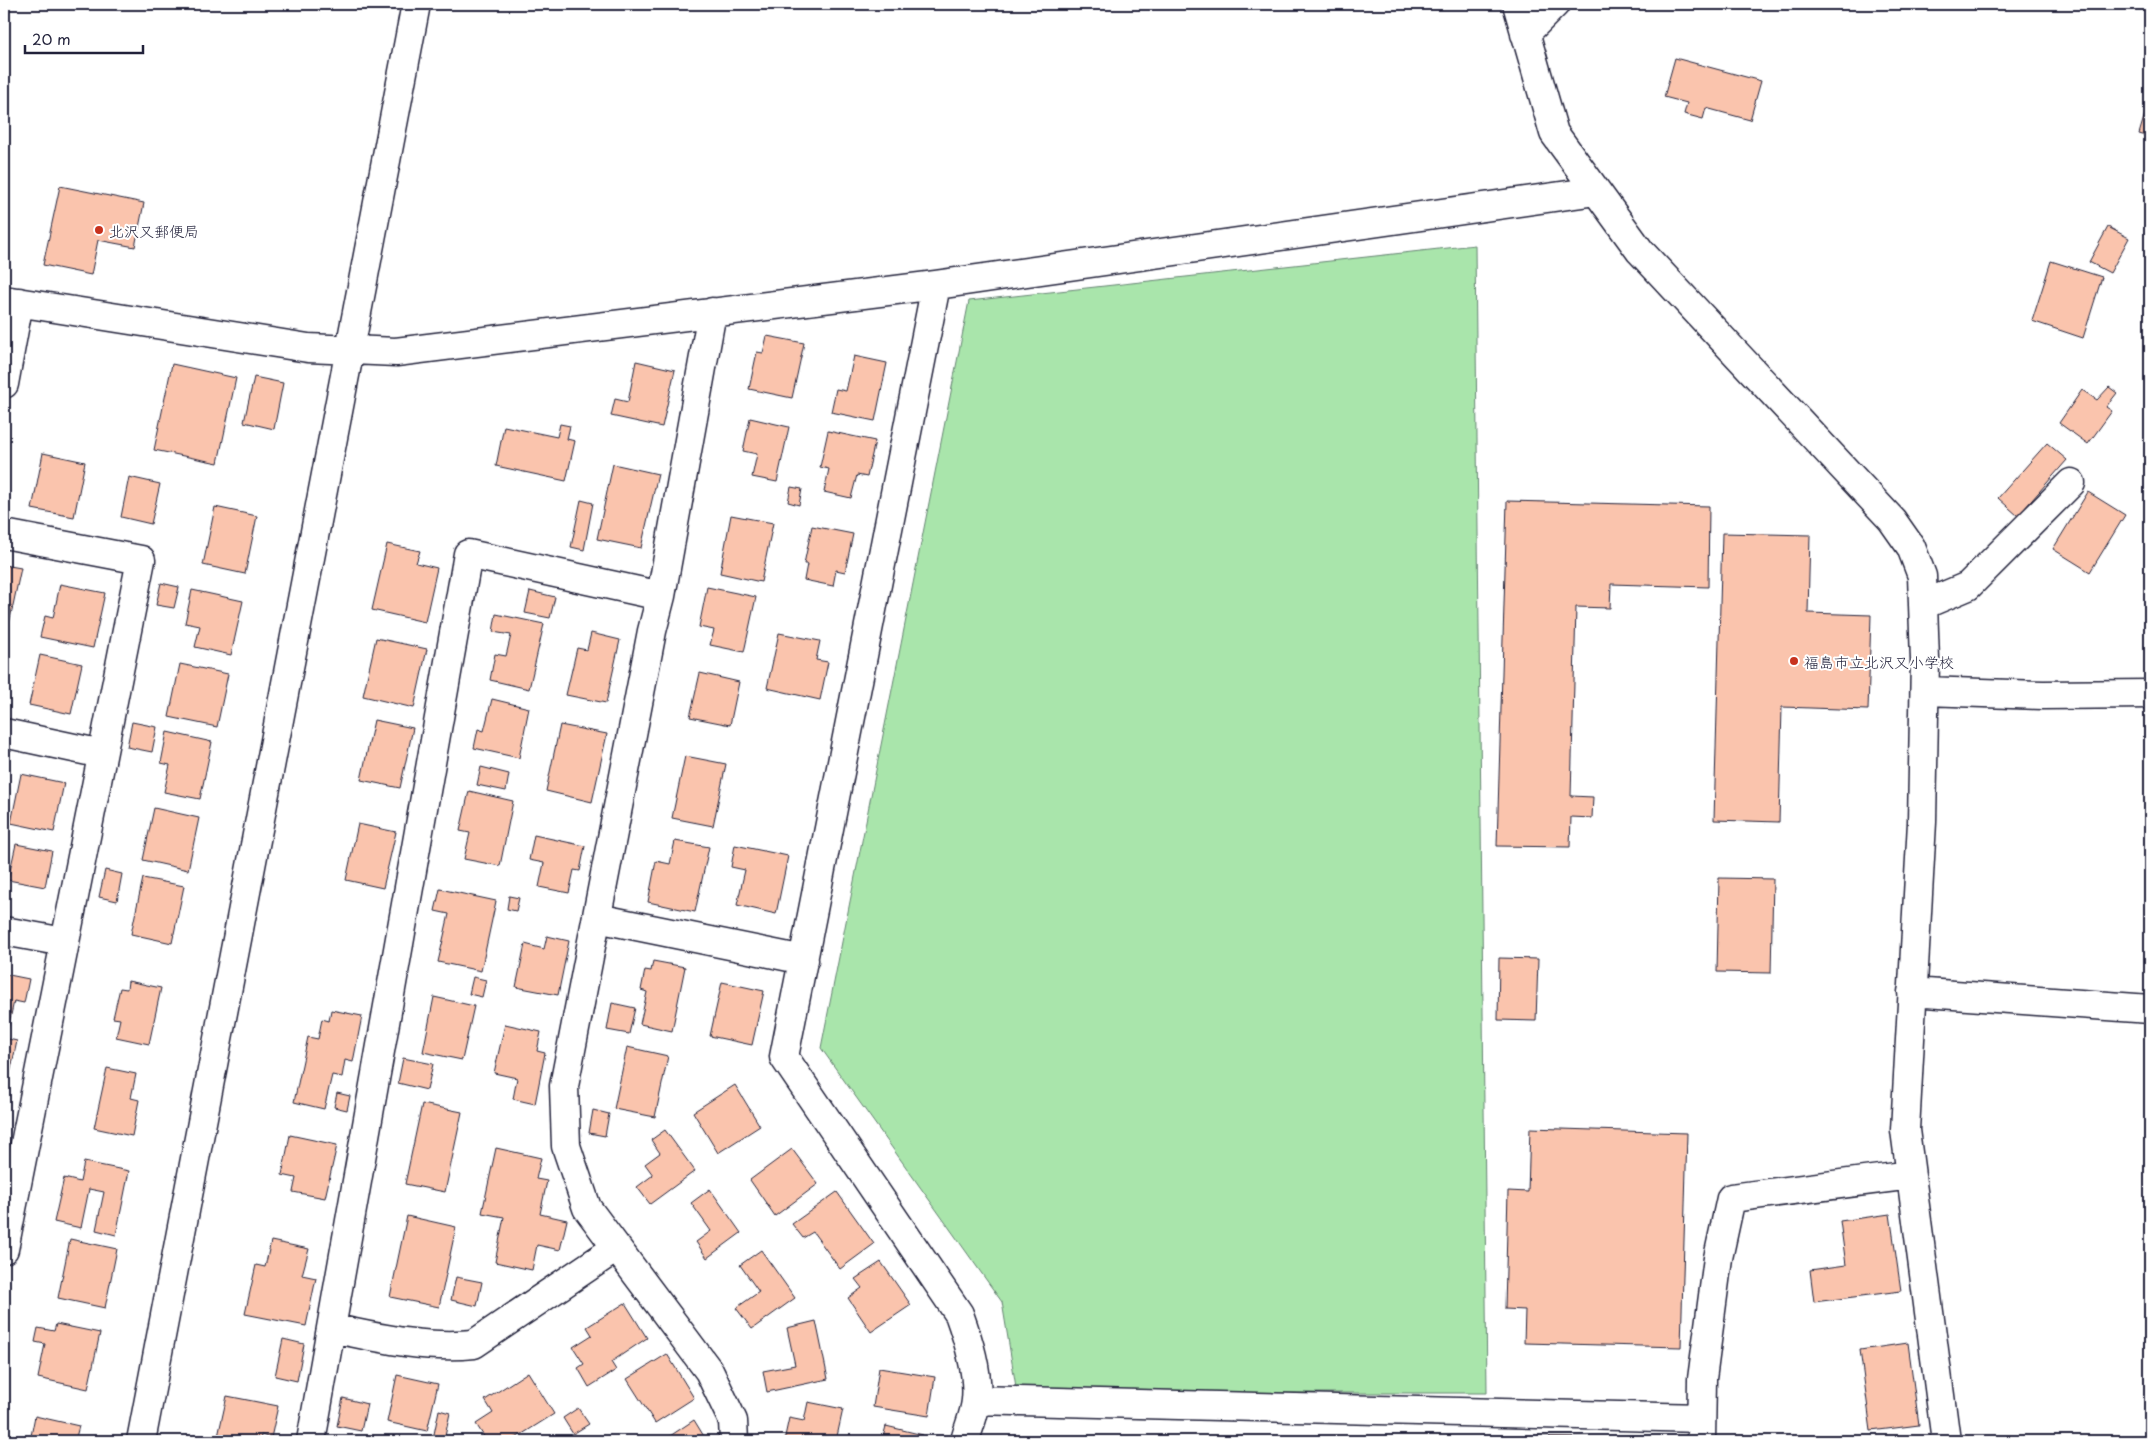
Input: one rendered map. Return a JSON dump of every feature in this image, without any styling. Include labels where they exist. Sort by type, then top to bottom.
[{"type":"street","points":[[140,1441],[416,4]]},
{"type":"street","points":[[1516,4],[1554,133],[1640,251],[1892,520],[1911,547],[1922,576],[1925,692],[1922,822],[1905,1130],[1946,1441]]},
{"type":"street","points":[[1525,34],[1555,4]]},
{"type":"street","points":[[4,384],[11,301],[308,348],[350,348],[396,352],[936,285],[1596,190]]},
{"type":"street","points":[[936,285],[784,1057],[959,1314],[973,1361],[976,1400],[965,1441]]},
{"type":"street","points":[[712,312],[661,596],[652,631],[564,1086],[566,1146],[587,1208],[709,1371],[732,1421],[734,1441]]},
{"type":"street","points":[[1923,605],[1968,586],[2071,483]]},
{"type":"street","points":[[4,534],[141,560],[64,942],[14,1142],[4,1249]]},
{"type":"street","points":[[311,1441],[468,554],[661,596]]},
{"type":"street","points":[[1925,692],[2043,695],[2150,694]]},
{"type":"street","points":[[4,733],[102,754]]},
{"type":"street","points":[[597,918],[804,960]]},
{"type":"street","points":[[4,931],[64,942]]},
{"type":"street","points":[[1912,992],[2150,1009]]},
{"type":"street","points":[[976,1400],[1701,1430],[1702,1379],[1718,1258],[1731,1198],[1911,1175]]},
{"type":"street","points":[[331,1328],[384,1340],[452,1346],[474,1344],[616,1248]]},
{"type":"green space","points":[[1475,245],[1487,1393],[1017,1393],[1002,1302],[821,1048],[969,301]]},
{"type":"building","points":[[1675,58],[1761,81],[1750,120],[1706,108],[1703,119],[1684,114],[1687,103],[1664,97]]},
{"type":"building","points":[[2150,97],[2150,137],[2139,134]]},
{"type":"building","points":[[60,186],[144,203],[135,247],[98,240],[91,275],[43,265]]},
{"type":"building","points":[[2108,227],[2129,238],[2110,273],[2089,262]]},
{"type":"building","points":[[2051,261],[2102,277],[2083,338],[2032,321]]},
{"type":"building","points":[[767,336],[804,343],[792,398],[749,389],[757,352],[763,353]]},
{"type":"building","points":[[854,356],[887,363],[875,421],[831,412],[836,389],[846,391]]},
{"type":"building","points":[[636,361],[675,370],[662,427],[611,416],[615,399],[628,402]]},
{"type":"building","points":[[172,364],[236,378],[218,463],[154,450]]},
{"type":"building","points":[[254,377],[283,383],[274,429],[244,422]]},
{"type":"building","points":[[2109,387],[2117,393],[2106,407],[2112,411],[2088,444],[2059,423],[2082,390],[2097,400]]},
{"type":"building","points":[[750,418],[789,427],[777,482],[752,477],[757,454],[743,451]]},
{"type":"building","points":[[560,424],[570,426],[567,439],[575,441],[566,481],[496,466],[504,426],[557,437]]},
{"type":"building","points":[[828,431],[875,441],[867,477],[857,475],[851,498],[824,492],[829,469],[820,467]]},
{"type":"building","points":[[2047,443],[2067,460],[2018,516],[1998,498]]},
{"type":"building","points":[[43,453],[85,462],[74,517],[32,509]]},
{"type":"building","points":[[613,464],[658,474],[641,548],[597,539]]},
{"type":"building","points":[[129,477],[160,484],[151,524],[121,517]]},
{"type":"building","points":[[791,487],[802,489],[799,505],[788,502]]},
{"type":"building","points":[[2088,492],[2125,515],[2090,572],[2053,549]]},
{"type":"building","points":[[581,500],[593,503],[584,550],[571,547]]},
{"type":"building","points":[[1507,501],[1709,506],[1708,587],[1611,584],[1610,608],[1576,607],[1571,796],[1593,797],[1592,818],[1571,817],[1570,847],[1497,846]]},
{"type":"building","points":[[215,507],[257,516],[245,574],[203,565]]},
{"type":"building","points":[[731,515],[773,523],[761,582],[720,573]]},
{"type":"building","points":[[812,526],[853,534],[845,572],[836,570],[833,586],[804,580],[807,564],[804,564]]},
{"type":"building","name":"福島市立北沢又小学校","points":[[1722,533],[1810,535],[1808,613],[1871,615],[1868,710],[1782,707],[1779,822],[1714,820]]},
{"type":"building","points":[[387,544],[420,551],[416,563],[437,568],[425,622],[372,610]]},
{"type":"building","points":[[4,565],[21,568],[9,624],[4,623]]},
{"type":"building","points":[[161,583],[179,587],[174,608],[156,605]]},
{"type":"building","points":[[60,584],[105,593],[93,648],[40,637],[45,616],[53,618]]},
{"type":"building","points":[[707,587],[756,597],[744,652],[710,645],[714,630],[699,627]]},
{"type":"building","points":[[192,590],[243,601],[231,655],[195,647],[200,626],[185,623]]},
{"type":"building","points":[[530,591],[555,597],[550,618],[525,613]]},
{"type":"building","points":[[496,614],[544,624],[529,689],[490,680],[495,654],[506,656],[511,635],[493,632]]},
{"type":"building","points":[[591,633],[620,640],[606,703],[566,695],[577,648],[587,650]]},
{"type":"building","points":[[779,633],[820,641],[816,660],[828,662],[820,700],[767,688]]},
{"type":"building","points":[[376,638],[427,649],[414,708],[363,696]]},
{"type":"building","points":[[40,655],[82,664],[71,714],[29,705]]},
{"type":"building","points":[[180,664],[228,674],[217,727],[169,717]]},
{"type":"building","points":[[700,673],[739,682],[730,725],[690,717]]},
{"type":"building","points":[[492,699],[529,708],[519,758],[474,748],[478,729],[484,731]]},
{"type":"building","points":[[374,720],[413,728],[400,788],[361,780]]},
{"type":"building","points":[[132,722],[157,727],[152,752],[127,747]]},
{"type":"building","points":[[560,725],[607,734],[592,802],[546,791]]},
{"type":"building","points":[[167,732],[212,742],[200,799],[164,792],[170,765],[161,763]]},
{"type":"building","points":[[685,756],[726,764],[713,826],[672,818]]},
{"type":"building","points":[[481,767],[509,774],[506,791],[477,785]]},
{"type":"building","points":[[21,774],[64,783],[54,832],[11,823]]},
{"type":"building","points":[[469,791],[513,801],[500,866],[464,859],[470,833],[460,831]]},
{"type":"building","points":[[154,808],[199,818],[188,870],[143,860]]},
{"type":"building","points":[[358,824],[396,832],[383,888],[346,880]]},
{"type":"building","points":[[534,835],[585,846],[580,871],[574,870],[569,893],[539,887],[544,863],[529,860]]},
{"type":"building","points":[[675,841],[709,847],[695,912],[648,902],[656,861],[670,864]]},
{"type":"building","points":[[16,844],[52,851],[45,887],[8,880]]},
{"type":"building","points":[[735,845],[788,856],[776,914],[737,905],[745,870],[731,867]]},
{"type":"building","points":[[105,870],[122,874],[117,901],[99,897]]},
{"type":"building","points":[[143,878],[184,886],[172,943],[131,934]]},
{"type":"building","points":[[1719,878],[1773,879],[1771,973],[1717,972]]},
{"type":"building","points":[[440,889],[496,901],[481,971],[438,962],[449,914],[435,911]]},
{"type":"building","points":[[509,896],[519,898],[516,911],[507,909]]},
{"type":"building","points":[[547,936],[569,941],[558,995],[516,987],[525,944],[544,949]]},
{"type":"building","points":[[1499,958],[1538,959],[1536,1021],[1498,1020]]},
{"type":"building","points":[[653,961],[685,967],[672,1031],[640,1024],[647,992],[641,990],[645,970],[651,971]]},
{"type":"building","points":[[4,974],[29,979],[24,1003],[14,1001],[8,1029],[4,1028]]},
{"type":"building","points":[[473,977],[486,980],[482,997],[469,994]]},
{"type":"building","points":[[128,981],[161,988],[149,1044],[116,1037],[120,1019],[113,1018],[120,988],[127,989]]},
{"type":"building","points":[[722,982],[764,991],[752,1045],[710,1036]]},
{"type":"building","points":[[434,997],[474,1006],[462,1060],[423,1052]]},
{"type":"building","points":[[612,1003],[635,1008],[629,1034],[607,1030]]},
{"type":"building","points":[[331,1010],[362,1016],[353,1062],[345,1060],[342,1077],[332,1075],[324,1109],[294,1102],[308,1037],[318,1039],[322,1019],[329,1021]]},
{"type":"building","points":[[505,1024],[541,1032],[537,1051],[545,1053],[535,1104],[513,1099],[517,1078],[494,1073]]},
{"type":"building","points":[[4,1038],[17,1041],[5,1097],[4,1097]]},
{"type":"building","points":[[627,1047],[668,1056],[655,1117],[614,1109]]},
{"type":"building","points":[[403,1058],[433,1064],[427,1090],[398,1083]]},
{"type":"building","points":[[107,1068],[136,1074],[131,1098],[139,1100],[132,1136],[94,1128]]},
{"type":"building","points":[[735,1085],[760,1126],[718,1153],[693,1112]]},
{"type":"building","points":[[337,1093],[350,1096],[347,1110],[334,1107]]},
{"type":"building","points":[[422,1104],[462,1112],[445,1192],[405,1184]]},
{"type":"building","points":[[593,1110],[609,1114],[605,1136],[589,1133]]},
{"type":"building","points":[[1530,1128],[1687,1133],[1681,1347],[1524,1343],[1525,1310],[1505,1309],[1508,1191],[1528,1192]]},
{"type":"building","points":[[665,1130],[695,1171],[650,1204],[637,1187],[653,1175],[645,1164],[660,1153],[651,1140]]},
{"type":"building","points":[[290,1135],[337,1145],[325,1198],[293,1192],[296,1178],[282,1175]]},
{"type":"building","points":[[496,1148],[541,1158],[536,1179],[547,1181],[540,1214],[567,1220],[560,1250],[537,1245],[532,1270],[495,1262],[504,1217],[482,1213]]},
{"type":"building","points":[[792,1149],[818,1184],[775,1216],[750,1180]]},
{"type":"building","points":[[84,1162],[129,1171],[116,1235],[96,1230],[104,1192],[89,1189],[81,1228],[54,1222],[64,1178],[80,1182]]},
{"type":"building","points":[[710,1189],[741,1233],[707,1258],[696,1242],[711,1231],[691,1203]]},
{"type":"building","points":[[837,1192],[874,1244],[840,1269],[813,1232],[803,1238],[792,1224]]},
{"type":"building","points":[[1890,1214],[1901,1291],[1814,1302],[1810,1270],[1846,1265],[1840,1221]]},
{"type":"building","points":[[407,1216],[456,1227],[439,1307],[390,1297]]},
{"type":"building","points":[[70,1239],[117,1249],[105,1308],[58,1298]]},
{"type":"building","points":[[271,1241],[309,1249],[302,1275],[316,1278],[306,1326],[245,1314],[256,1265],[265,1267]]},
{"type":"building","points":[[761,1250],[795,1298],[752,1329],[736,1308],[759,1292],[740,1265]]},
{"type":"building","points":[[881,1262],[911,1305],[871,1332],[848,1298],[862,1288],[855,1279]]},
{"type":"building","points":[[456,1277],[482,1282],[477,1306],[451,1300]]},
{"type":"building","points":[[625,1303],[647,1338],[611,1362],[616,1370],[589,1387],[578,1368],[584,1364],[573,1347],[592,1335],[587,1327]]},
{"type":"building","points":[[816,1321],[828,1379],[767,1392],[763,1371],[795,1365],[787,1328]]},
{"type":"building","points":[[56,1324],[100,1333],[88,1389],[38,1378],[45,1344],[35,1342],[38,1328],[54,1331]]},
{"type":"building","points":[[283,1339],[304,1344],[297,1381],[275,1376]]},
{"type":"building","points":[[1908,1343],[1919,1425],[1871,1431],[1860,1350]]},
{"type":"building","points":[[667,1354],[694,1398],[655,1423],[627,1379]]},
{"type":"building","points":[[879,1368],[935,1377],[929,1416],[873,1407]]},
{"type":"building","points":[[528,1372],[554,1414],[511,1441],[487,1441],[476,1424],[493,1413],[485,1400]]},
{"type":"building","points":[[397,1375],[438,1384],[427,1431],[387,1422]]},
{"type":"building","points":[[227,1396],[278,1406],[271,1438],[261,1435],[260,1441],[217,1441]]},
{"type":"building","points":[[343,1398],[367,1404],[361,1431],[337,1426]]},
{"type":"building","points":[[808,1402],[843,1409],[836,1441],[784,1441],[789,1418],[804,1421]]},
{"type":"building","points":[[578,1408],[589,1424],[573,1434],[563,1418]]},
{"type":"building","points":[[439,1410],[450,1413],[444,1441],[433,1439]]},
{"type":"building","points":[[35,1416],[79,1426],[75,1441],[30,1441]]},
{"type":"building","points":[[694,1420],[705,1438],[699,1441],[664,1440]]},
{"type":"building","points":[[886,1426],[923,1435],[921,1441],[882,1441]]},
{"type":"building","points":[[1479,1437],[1596,1438],[1596,1441],[1479,1441]]},
{"type":"place","name":"北沢又郵便局","points":[[99,230]]},
{"type":"place","name":"福島市立北沢又小学校","points":[[1794,661]]}]
